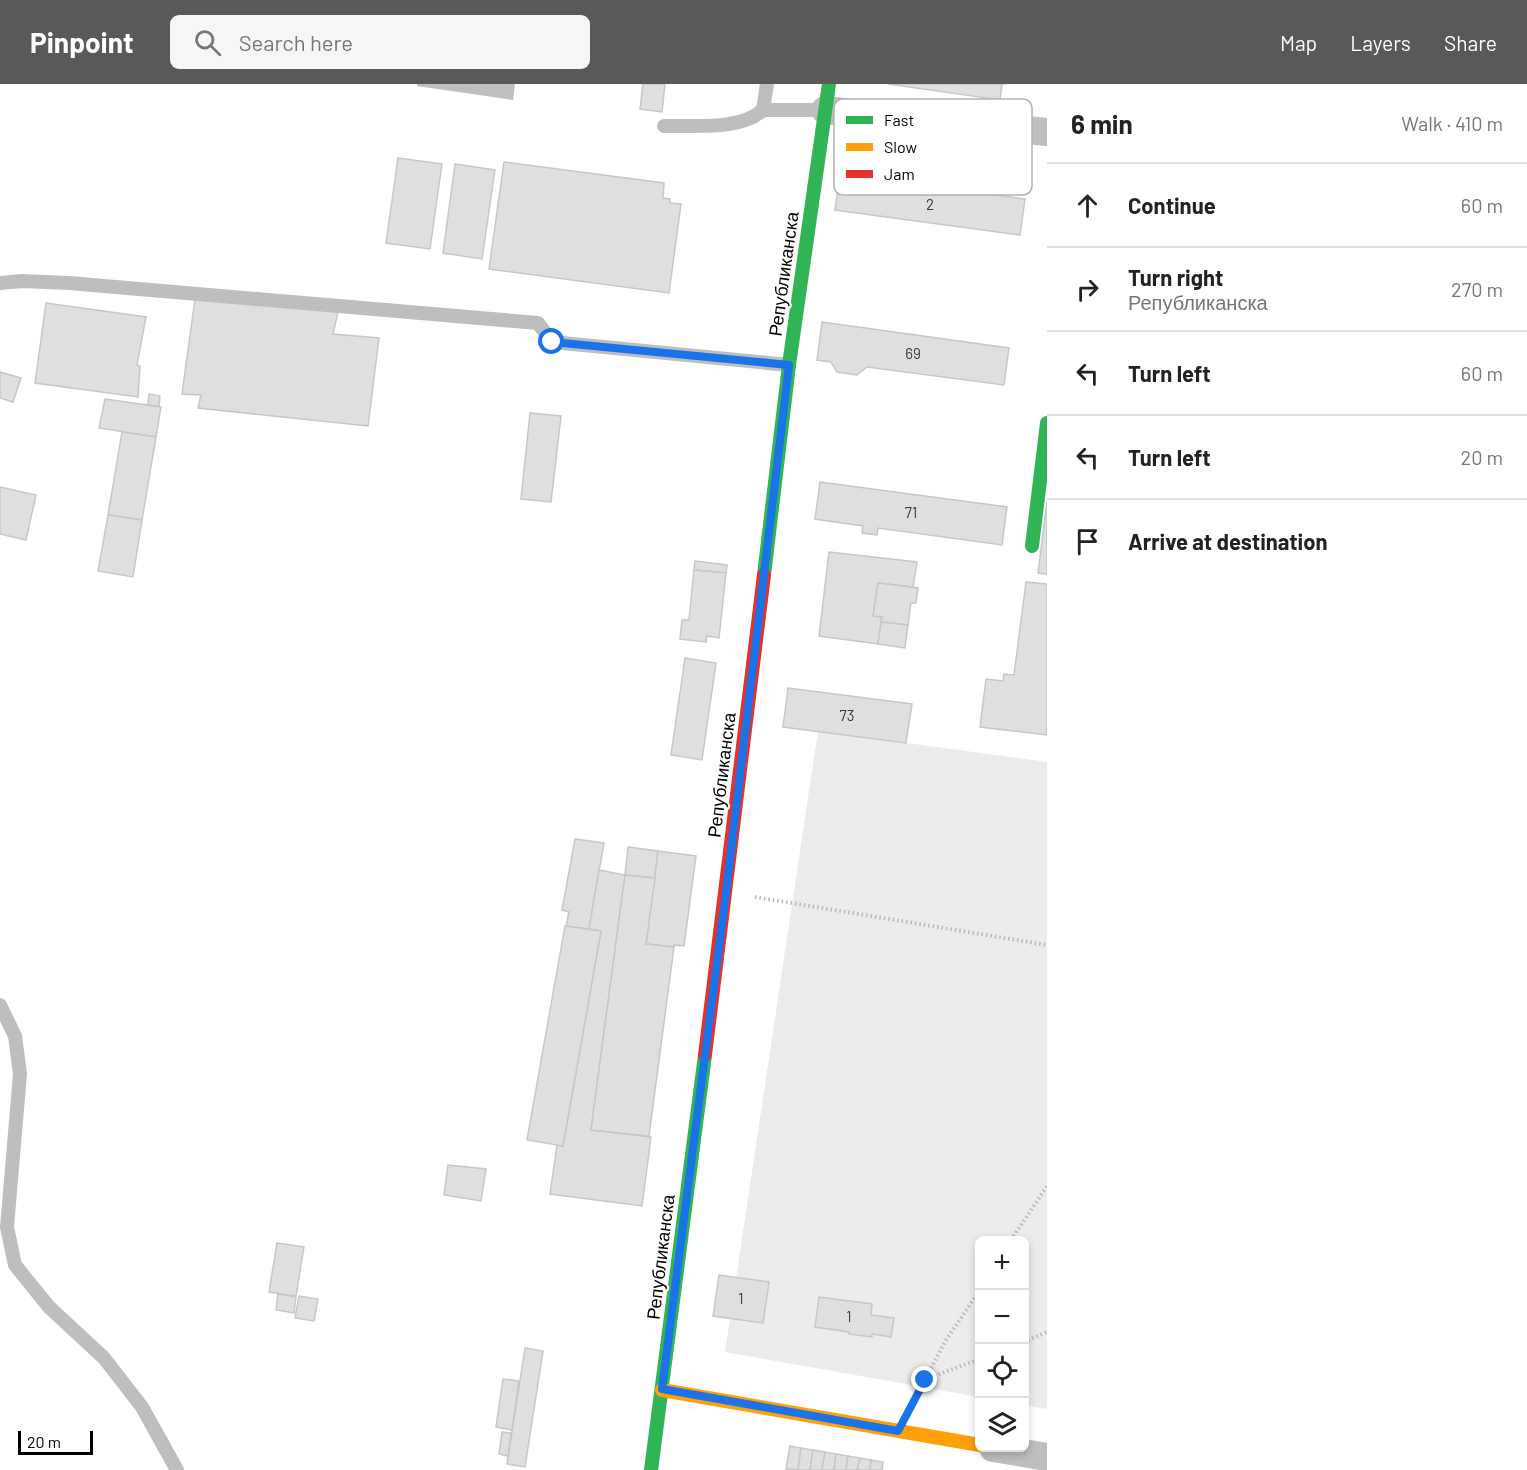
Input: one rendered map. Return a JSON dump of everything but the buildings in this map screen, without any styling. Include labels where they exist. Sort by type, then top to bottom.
[{"type":"street","name":"Републиканска","points":[[651,1470],[726,892],[789,365],[827,97]]},
{"type":"street","points":[[1032,130],[1047,132]]},
{"type":"street","points":[[1032,546],[1047,423]]},
{"type":"street","points":[[662,1389],[975,1444]]},
{"type":"street","points":[[1017,1452],[1047,1457]]},
{"type":"lane","points":[[763,110],[767,84]]},
{"type":"lane","points":[[664,126],[730,124],[749,120],[763,110],[827,97]]},
{"type":"lane","points":[[0,282],[69,283],[538,323],[552,342],[789,365]]},
{"type":"lane","points":[[0,1005],[15,1036],[20,1074],[7,1227],[15,1265],[49,1307],[104,1358],[142,1407],[177,1470]]},
{"type":"path","points":[[726,892],[1047,945]]},
{"type":"path","points":[[1014,1236],[1047,1186]]},
{"type":"path","points":[[898,1431],[946,1340],[975,1297]]},
{"type":"path","points":[[1029,1340],[1047,1332]]},
{"type":"path","points":[[925,1380],[975,1361]]},
{"type":"shaded area","points":[[417,84],[515,84],[513,100],[417,86]]},
{"type":"shaded area","points":[[818,731],[1047,762],[1047,1409],[1029,1406],[1029,1236],[975,1236],[975,1396],[725,1352]]},
{"type":"traffic: fast","points":[[764,575],[789,365],[829,84]]},
{"type":"traffic: fast","points":[[1032,546],[1047,423]]},
{"type":"traffic: fast","points":[[651,1470],[705,1055]]},
{"type":"traffic: slow","points":[[662,1390],[975,1444]]},
{"type":"traffic: jam","points":[[705,1055],[764,575]]},
{"type":"route","points":[[552,342],[789,365],[726,892],[662,1389],[898,1431],[925,1380]]}]
